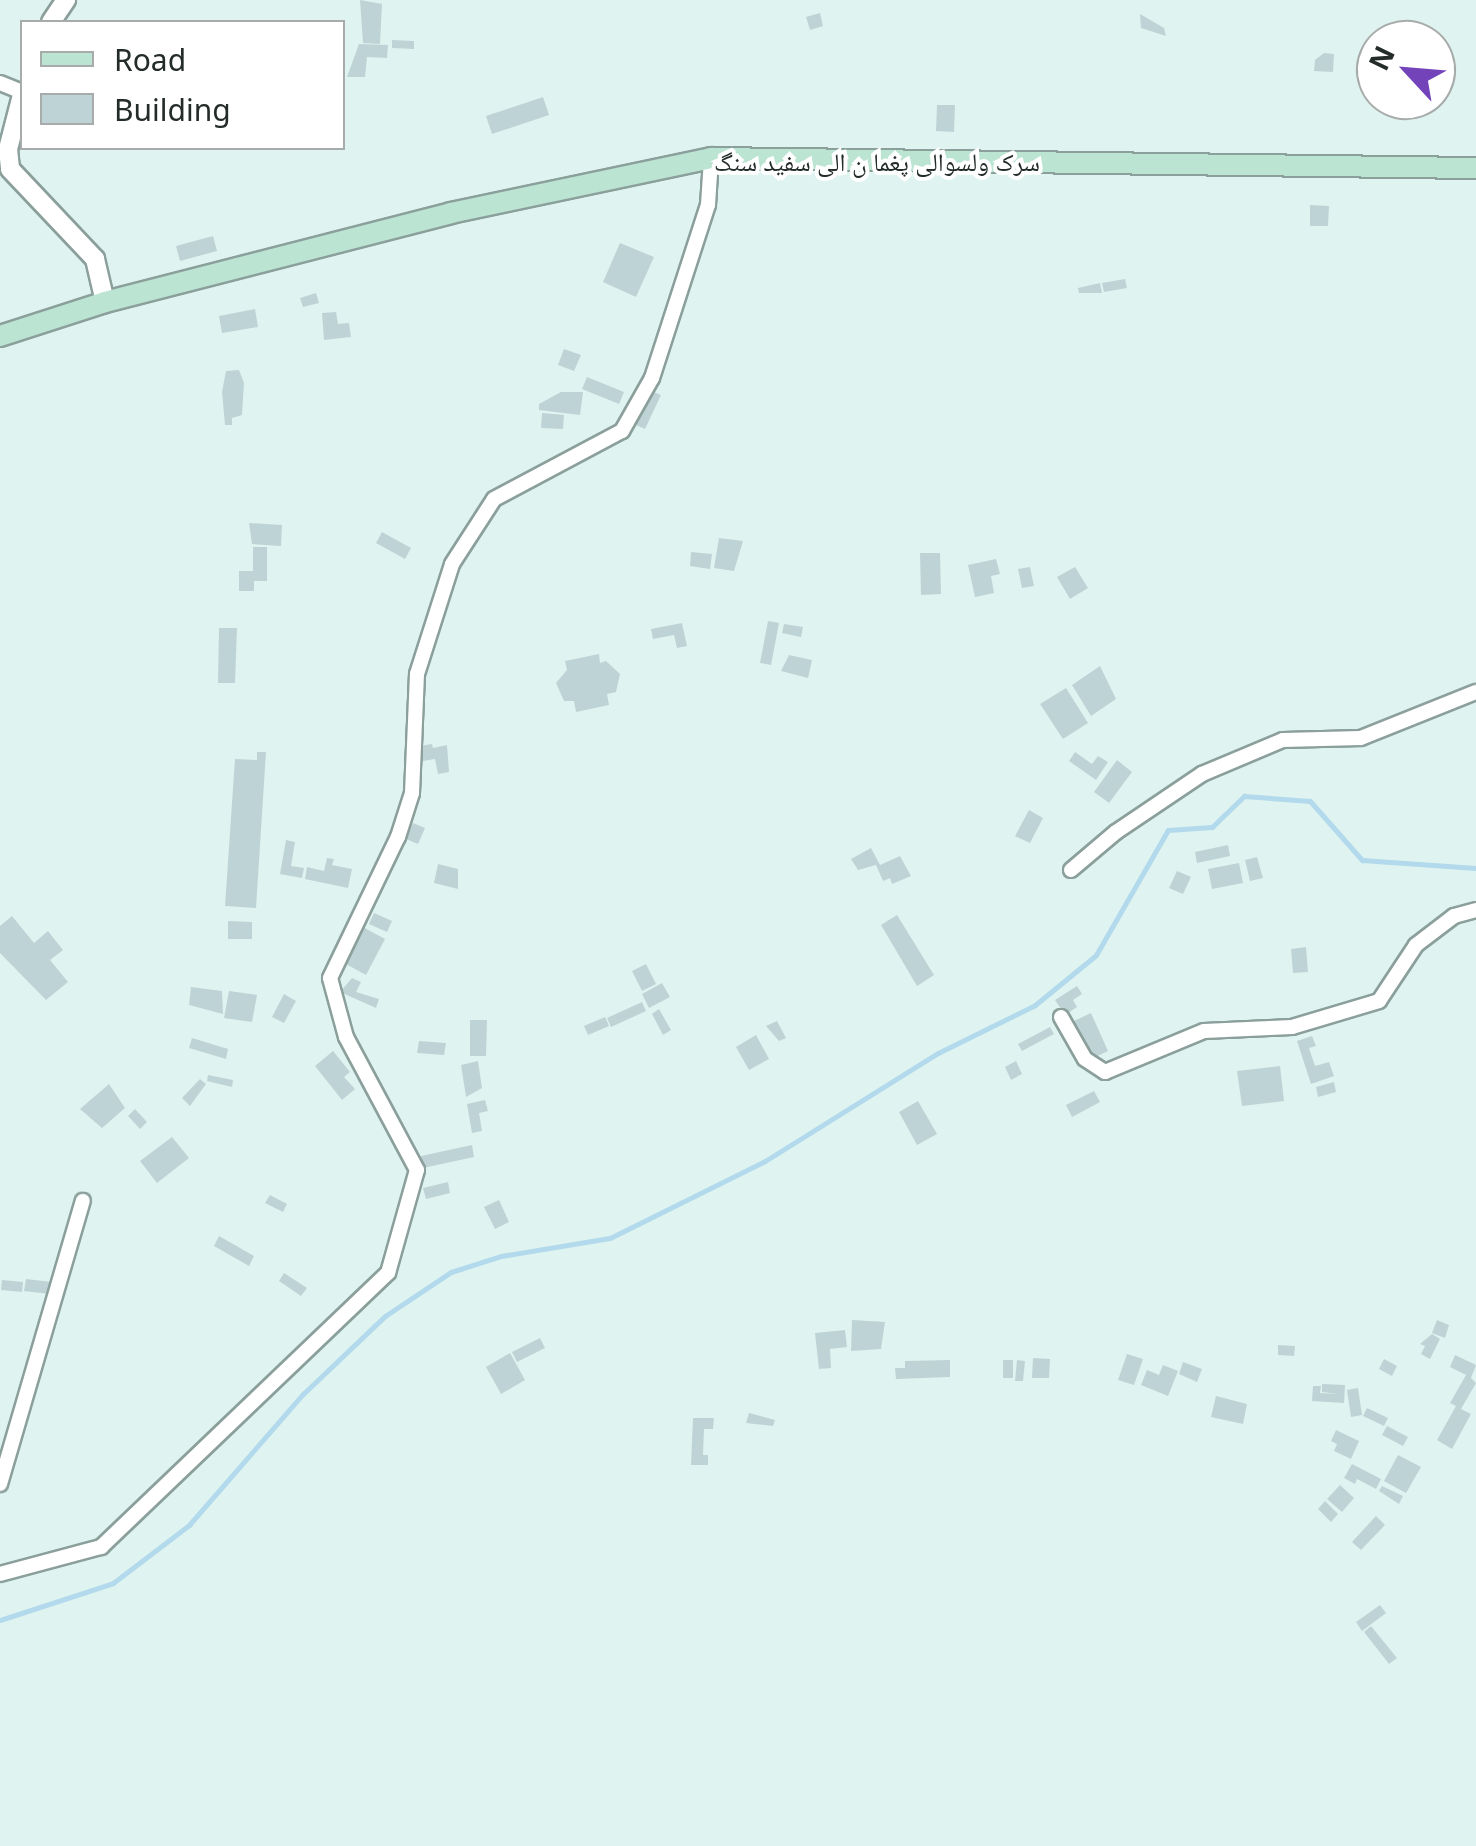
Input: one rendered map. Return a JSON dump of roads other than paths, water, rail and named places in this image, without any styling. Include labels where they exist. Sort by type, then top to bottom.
[{"type":"main road","name":"سرک ولسوالی پغما ن الی سفید سنگ","points":[[0,336],[104,302],[451,213],[712,158],[1476,168]]},
{"type":"street","points":[[20,102],[8,149],[10,168],[96,258],[104,302]]},
{"type":"street","points":[[0,1574],[101,1547],[388,1273],[417,1170],[346,1037],[330,978],[398,837],[412,792],[417,674],[452,564],[494,499],[622,430],[652,378],[708,204],[712,158]]},
{"type":"street","points":[[1071,870],[1116,832],[1202,774],[1283,740],[1361,738],[1476,692]]},
{"type":"street","points":[[1061,1017],[1085,1059],[1105,1072],[1204,1031],[1292,1027],[1379,1000],[1416,945],[1454,916],[1476,910]]},
{"type":"street","points":[[0,1484],[83,1201]]},
{"type":"waterway","points":[[0,1620],[113,1583],[189,1525],[303,1394],[385,1316],[451,1272],[501,1256],[610,1238],[765,1161],[938,1053],[1035,1005],[1096,955],[1168,830],[1212,827],[1244,796],[1310,801],[1362,860],[1476,868]]}]
